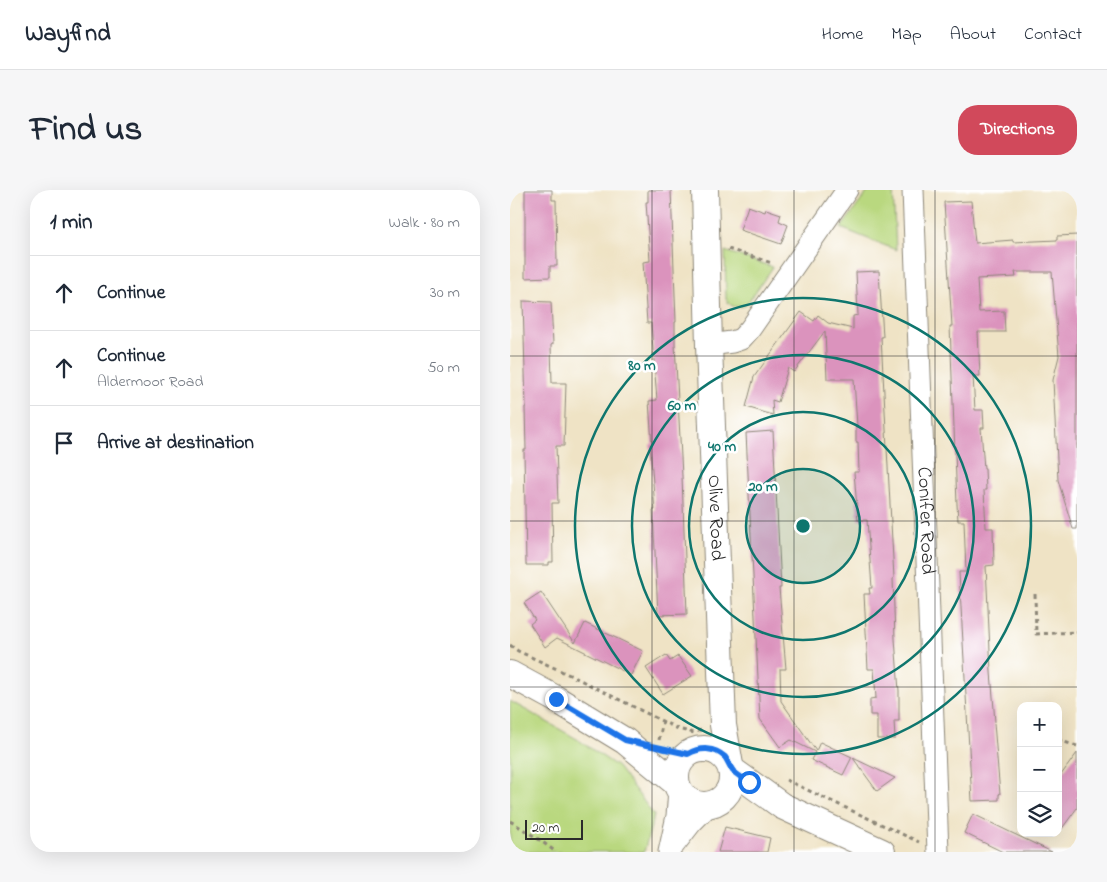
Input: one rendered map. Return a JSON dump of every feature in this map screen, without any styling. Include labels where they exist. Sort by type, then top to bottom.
[{"type":"street","name":"Olive Road","points":[[705,190],[723,725],[731,767]]},
{"type":"street","points":[[709,345],[741,339],[750,329],[847,190]]},
{"type":"street","name":"Conifer Road","points":[[913,190],[938,852]]},
{"type":"street","points":[[510,674],[625,740],[678,787],[684,798],[691,803],[699,806],[743,802],[782,806]]},
{"type":"street","points":[[670,851],[677,816],[678,787],[676,776],[679,763],[723,725]]},
{"type":"street","points":[[625,740],[693,752],[707,749],[716,751],[724,757],[731,767],[782,806],[882,852]]},
{"type":"street","points":[[670,851],[692,822],[712,805],[722,800],[731,790],[733,783],[731,767]]},
{"type":"path","points":[[706,242],[791,270]]},
{"type":"path","points":[[1034,594],[1036,634],[1077,632]]},
{"type":"path","points":[[1062,741],[1077,746]]},
{"type":"path","points":[[510,821],[556,852]]},
{"type":"path","points":[[1071,852],[1077,842]]},
{"type":"green space","points":[[869,190],[893,190],[896,250],[841,228]]},
{"type":"green space","points":[[725,251],[773,267],[746,305],[740,307],[734,307],[726,299]]},
{"type":"green space","points":[[510,701],[577,739],[618,767],[654,815],[644,852],[510,852]]},
{"type":"building","points":[[525,190],[552,190],[552,200],[556,200],[557,266],[550,266],[550,277],[525,278]]},
{"type":"building","points":[[648,190],[671,190],[676,322],[675,344],[687,614],[658,615],[649,401],[657,400],[651,323],[647,323],[643,262],[650,261],[646,202],[648,202]]},
{"type":"building","points":[[971,201],[975,243],[1013,240],[1013,242],[1057,240],[1057,236],[1077,235],[1077,529],[1073,529],[1058,480],[1053,380],[1059,356],[1052,272],[1015,272],[1016,277],[977,279],[979,312],[1004,311],[1005,332],[978,332],[980,376],[973,376],[975,410],[983,410],[984,428],[981,428],[985,469],[986,528],[993,528],[994,565],[986,566],[994,723],[1000,794],[999,800],[972,801],[959,572],[966,572],[964,521],[958,521],[950,326],[952,326],[944,202]]},
{"type":"building","points":[[748,206],[765,212],[766,209],[781,214],[779,221],[788,225],[781,244],[740,230]]},
{"type":"building","points":[[879,271],[894,578],[895,639],[899,691],[899,721],[894,721],[895,739],[877,739],[877,715],[870,715],[870,699],[876,698],[874,669],[868,669],[864,594],[870,594],[869,588],[872,588],[867,520],[858,520],[854,472],[859,472],[854,379],[827,379],[825,331],[794,372],[788,368],[778,402],[772,400],[773,415],[746,407],[754,377],[801,312],[814,321],[818,315],[828,323],[853,329],[853,316],[858,315],[856,272]]},
{"type":"building","points":[[523,301],[551,302],[552,383],[566,383],[564,446],[556,446],[558,503],[552,503],[553,562],[549,562],[549,565],[526,565],[524,450],[526,450],[526,407]]},
{"type":"building","points":[[773,431],[781,588],[779,588],[786,669],[780,669],[781,701],[816,751],[820,742],[852,757],[843,775],[811,760],[815,752],[791,740],[780,747],[760,719],[746,433]]},
{"type":"building","points":[[541,592],[575,643],[585,623],[643,651],[631,675],[557,638],[545,647],[530,624],[535,620],[524,603]]},
{"type":"building","points":[[666,655],[670,661],[678,656],[692,676],[663,694],[646,668]]},
{"type":"building","points":[[1077,753],[1077,808],[1062,829],[1062,792],[1062,774]]},
{"type":"building","points":[[853,758],[895,778],[877,791]]},
{"type":"building","points":[[973,814],[1017,835],[1017,837],[1021,837],[1052,852],[1003,852],[964,833]]},
{"type":"building","points":[[725,827],[770,838],[767,852],[718,852]]},
{"type":"route","points":[[556,699],[625,740],[688,754],[693,751],[707,749],[716,751],[730,764],[732,770],[749,782]]}]
